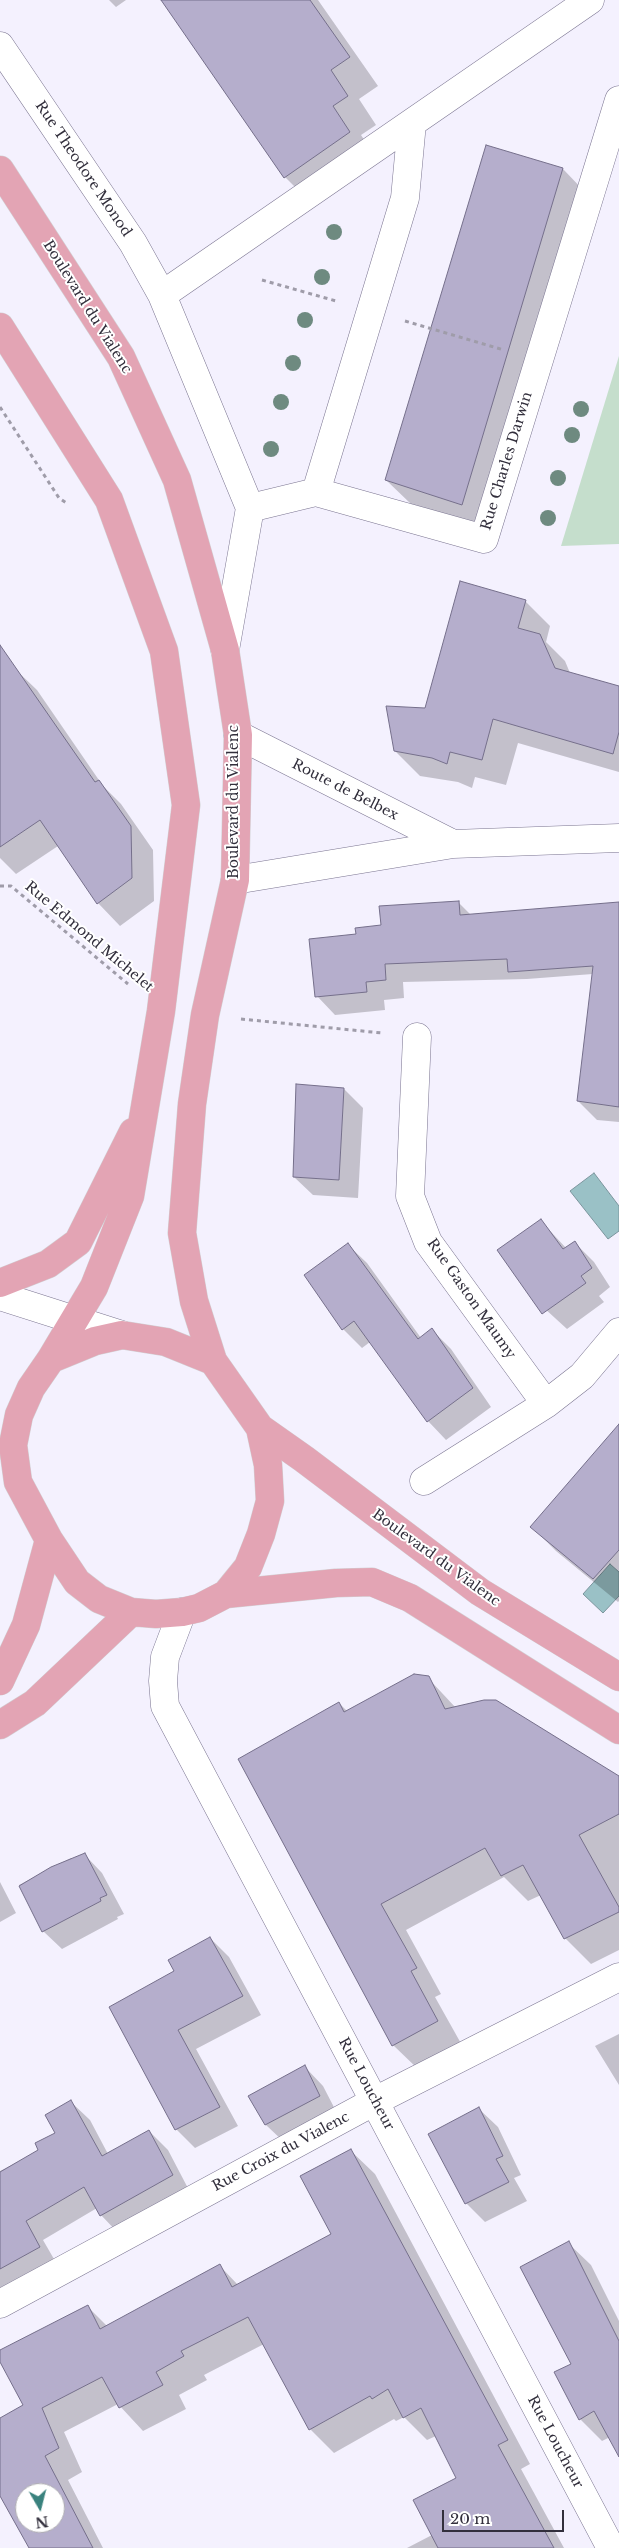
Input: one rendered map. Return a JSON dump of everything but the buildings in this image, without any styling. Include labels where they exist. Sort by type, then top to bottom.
[{"type":"main road","name":"Boulevard du Vialenc","points":[[0,170],[121,357],[177,480],[225,650],[238,735],[235,880],[205,1015],[192,1104],[182,1233],[194,1300],[213,1361],[260,1428],[480,1592],[619,1677]]},
{"type":"main road","points":[[0,327],[109,500],[164,650],[186,805],[161,1012],[130,1196],[94,1287],[31,1388],[19,1415],[6,1435],[18,1482],[49,1540],[77,1582],[99,1599],[130,1612],[182,1612],[198,1608],[226,1594],[336,1583],[372,1582],[410,1598],[619,1730]]},
{"type":"main road","points":[[0,1283],[48,1264],[78,1242],[147,1101]]},
{"type":"main road","points":[[51,1358],[95,1341],[122,1335],[166,1342],[213,1361]]},
{"type":"main road","points":[[226,1594],[248,1567],[261,1534],[270,1501],[268,1465],[260,1428]]},
{"type":"main road","points":[[0,1681],[26,1626],[49,1540]]},
{"type":"main road","points":[[0,1725],[35,1703],[130,1612]]},
{"type":"street","points":[[162,295],[590,0]]},
{"type":"street","name":"Rue Theodore Monod","points":[[0,46],[132,243],[162,295],[250,508]]},
{"type":"street","name":"Rue Charles Darwin","points":[[250,508],[316,492],[484,539],[619,100]]},
{"type":"street","points":[[316,492],[405,198],[412,123]]},
{"type":"street","points":[[225,650],[250,508]]},
{"type":"street","name":"Route de Belbex","points":[[238,735],[453,844]]},
{"type":"street","name":"Route de Belbex","points":[[235,880],[453,844],[619,838]]},
{"type":"street","name":"Rue Gaston Maumy","points":[[417,1037],[410,1196],[428,1242],[546,1404]]},
{"type":"street","points":[[0,1296],[122,1335]]},
{"type":"street","points":[[424,1480],[546,1404],[582,1376],[619,1332]]},
{"type":"street","name":"Rue Loucheur","points":[[182,1612],[165,1657],[163,1681],[165,1706],[611,2548]]},
{"type":"street","name":"Rue Croix du Vialenc","points":[[0,2304],[375,2101],[619,1977]]},
{"type":"path","points":[[262,280],[324,298]]},
{"type":"path","points":[[412,323],[538,360]]},
{"type":"path","points":[[0,407],[59,498],[68,504]]},
{"type":"path","name":"Rue Edmond Michelet","points":[[0,886],[11,886],[161,1012]]},
{"type":"path","points":[[205,1015],[417,1037]]},
{"type":"shaded area","points":[[619,356],[619,544],[561,546]]},
{"type":"shaded area","points":[[594,1173],[619,1206],[619,1231],[608,1239],[570,1191]]},
{"type":"shaded area","points":[[610,1564],[619,1572],[619,1596],[603,1613],[583,1594]]}]
